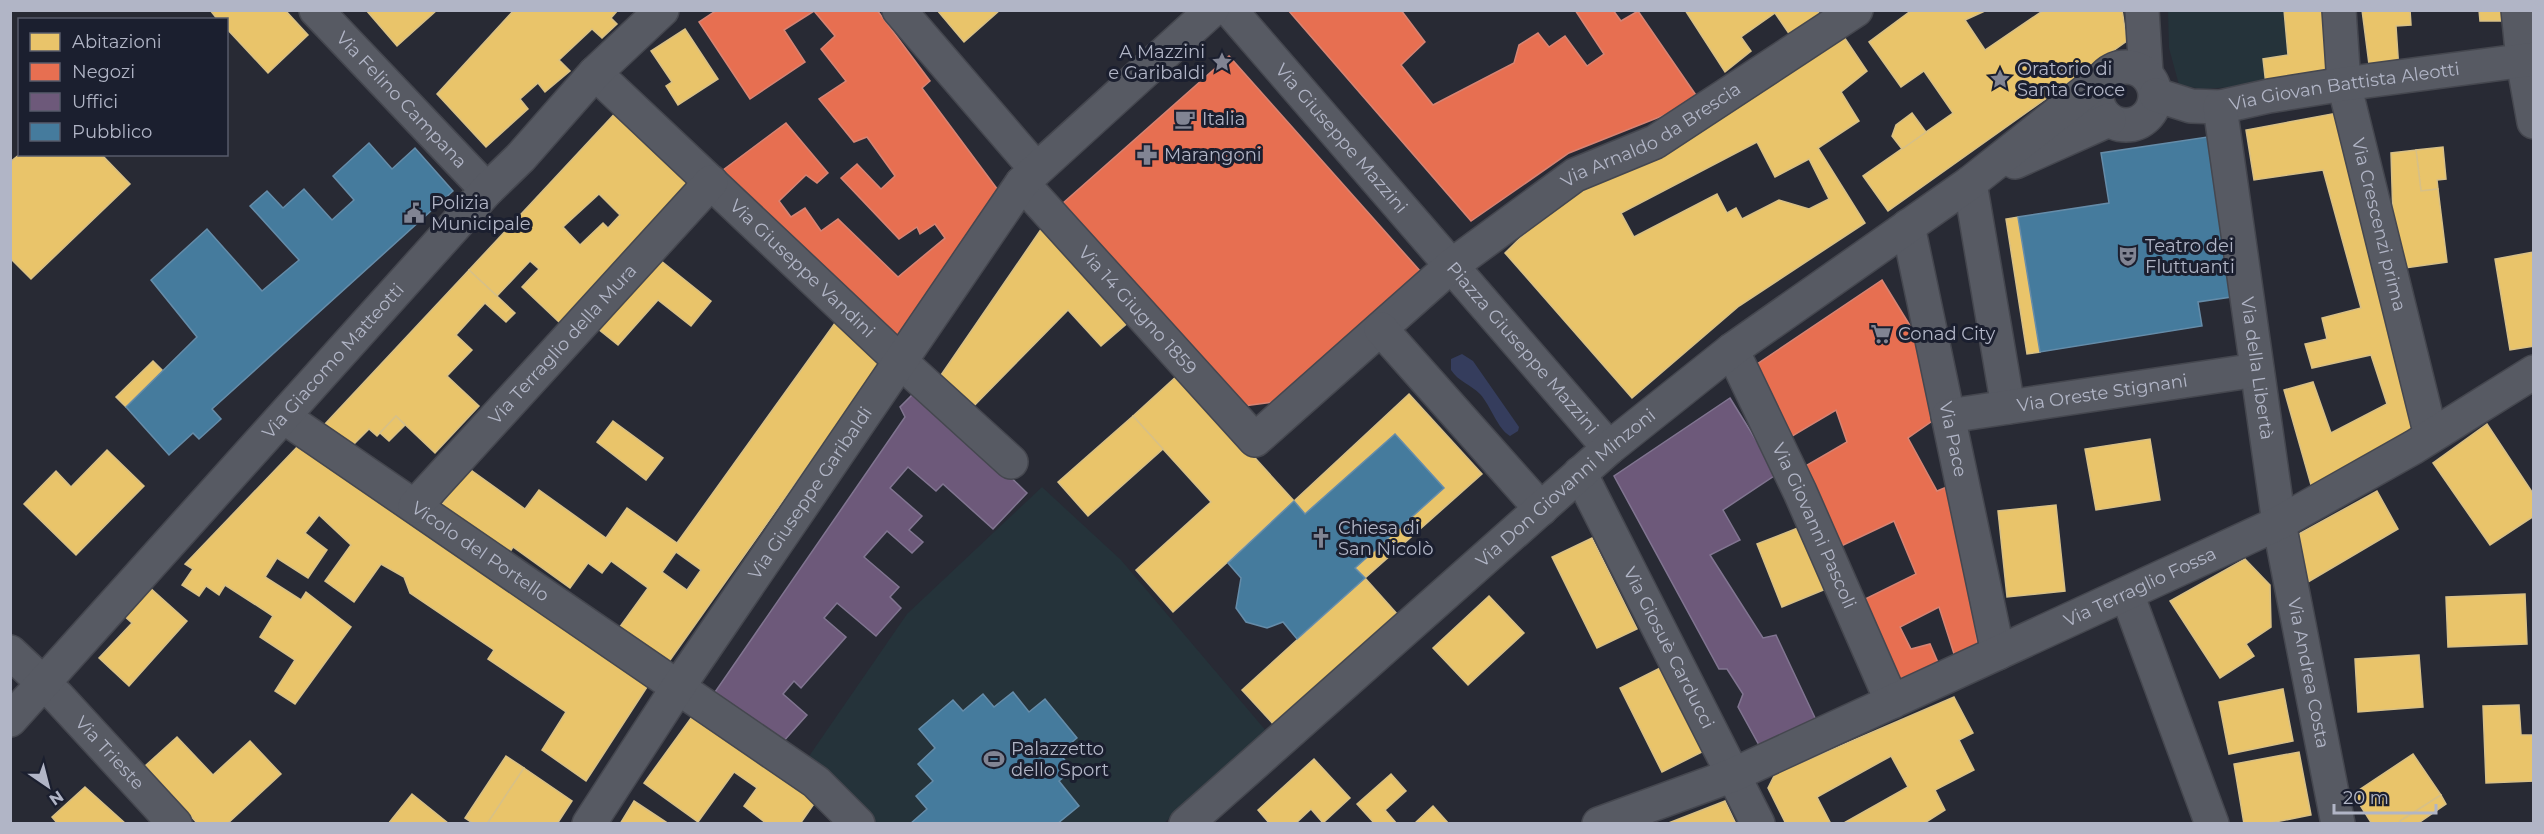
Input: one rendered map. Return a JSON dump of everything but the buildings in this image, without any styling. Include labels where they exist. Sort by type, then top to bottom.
[{"type":"street","name":"Via Felino Campana","points":[[316,10],[487,190]]},
{"type":"street","name":"Via Giacomo Matteotti","points":[[10,720],[487,190],[520,158],[595,72],[662,10]]},
{"type":"street","name":"Via 14 Giugno 1859","points":[[899,10],[1029,176],[1255,440]]},
{"type":"street","points":[[2134,10],[2129,79],[2153,108],[2139,123],[2129,126],[2109,120],[2099,109],[2097,101],[2129,79],[2142,10]]},
{"type":"street","name":"Via Crescenzi prima","points":[[2339,10],[2344,84],[2431,436]]},
{"type":"street","points":[[2518,10],[2528,60],[2534,122]]},
{"type":"street","name":"Via Giuseppe Garibaldi","points":[[589,824],[678,687],[900,360],[1029,176],[1227,11]]},
{"type":"street","name":"Via Giuseppe Mazzini","points":[[1227,11],[1451,266]]},
{"type":"street","name":"Via Arnaldo da Brescia","points":[[1451,266],[1575,175],[1655,142],[1844,14]]},
{"type":"street","name":"Via Giovan Battista Aleotti","points":[[2129,79],[2191,106],[2220,107],[2344,84],[2528,60]]},
{"type":"street","name":"Via Giuseppe Vandini","points":[[595,72],[1011,462]]},
{"type":"street","name":"Via Don Giovanni Minzoni","points":[[1186,824],[1580,473],[1732,350],[1970,183],[2129,79]]},
{"type":"street","name":"Via della Libertà","points":[[2220,107],[2279,524]]},
{"type":"street","name":"Via Don Giovanni Minzoni","points":[[1970,183],[2109,120]]},
{"type":"street","name":"Via Terraglio della Mura","points":[[415,506],[711,182]]},
{"type":"street","points":[[1970,183],[2008,407]]},
{"type":"street","name":"Via Pace","points":[[1908,226],[1998,653]]},
{"type":"street","name":"Piazza Giuseppe Mazzini","points":[[1255,440],[1451,266],[1609,448]]},
{"type":"street","points":[[1381,329],[1541,509]]},
{"type":"street","name":"Via Giovanni Pascoli","points":[[1732,350],[1800,492],[1892,702]]},
{"type":"street","name":"Via Oreste Stignani","points":[[1948,416],[2257,370]]},
{"type":"street","name":"Via Terraglio Fossa","points":[[1599,824],[1734,775],[2279,524],[2431,436],[2534,372]]},
{"type":"street","name":"Vicolo del Portello","points":[[284,417],[816,782],[858,824]]},
{"type":"street","name":"Via Giosuè Carducci","points":[[1580,473],[1758,824]]},
{"type":"street","name":"Via Andrea Costa","points":[[2279,524],[2338,824]]},
{"type":"street","points":[[2127,594],[2206,809]]},
{"type":"street","name":"Via Trieste","points":[[10,652],[44,683],[175,824]]},
{"type":"shaded area","points":[[2168,11],[2284,11],[2288,55],[2263,60],[2266,85],[2201,89],[2179,85],[2169,48]]},
{"type":"shaded area","points":[[1042,487],[1121,560],[1267,732],[1164,823],[863,823],[805,762],[907,614]]},
{"type":"water","points":[[1462,354],[1473,361],[1519,427],[1518,431],[1510,436],[1505,432],[1480,394],[1451,370],[1451,359]]},
{"type":"place","name":"A Mazzini e Garibaldi","points":[[1222,62]]},
{"type":"place","name":"Oratorio di Santa Croce","points":[[2000,79]]},
{"type":"place","name":"Italia","points":[[1185,119]]},
{"type":"place","name":"Marangoni","points":[[1147,155]]},
{"type":"place","name":"Polizia Municipale","points":[[414,213]]},
{"type":"place","name":"Teatro dei Fluttuanti","points":[[2128,256]]},
{"type":"place","name":"Conad City","points":[[1881,334]]},
{"type":"place","name":"Chiesa di San Nicolò","points":[[1321,538]]},
{"type":"place","name":"Palazzetto dello Sport","points":[[994,759]]}]
